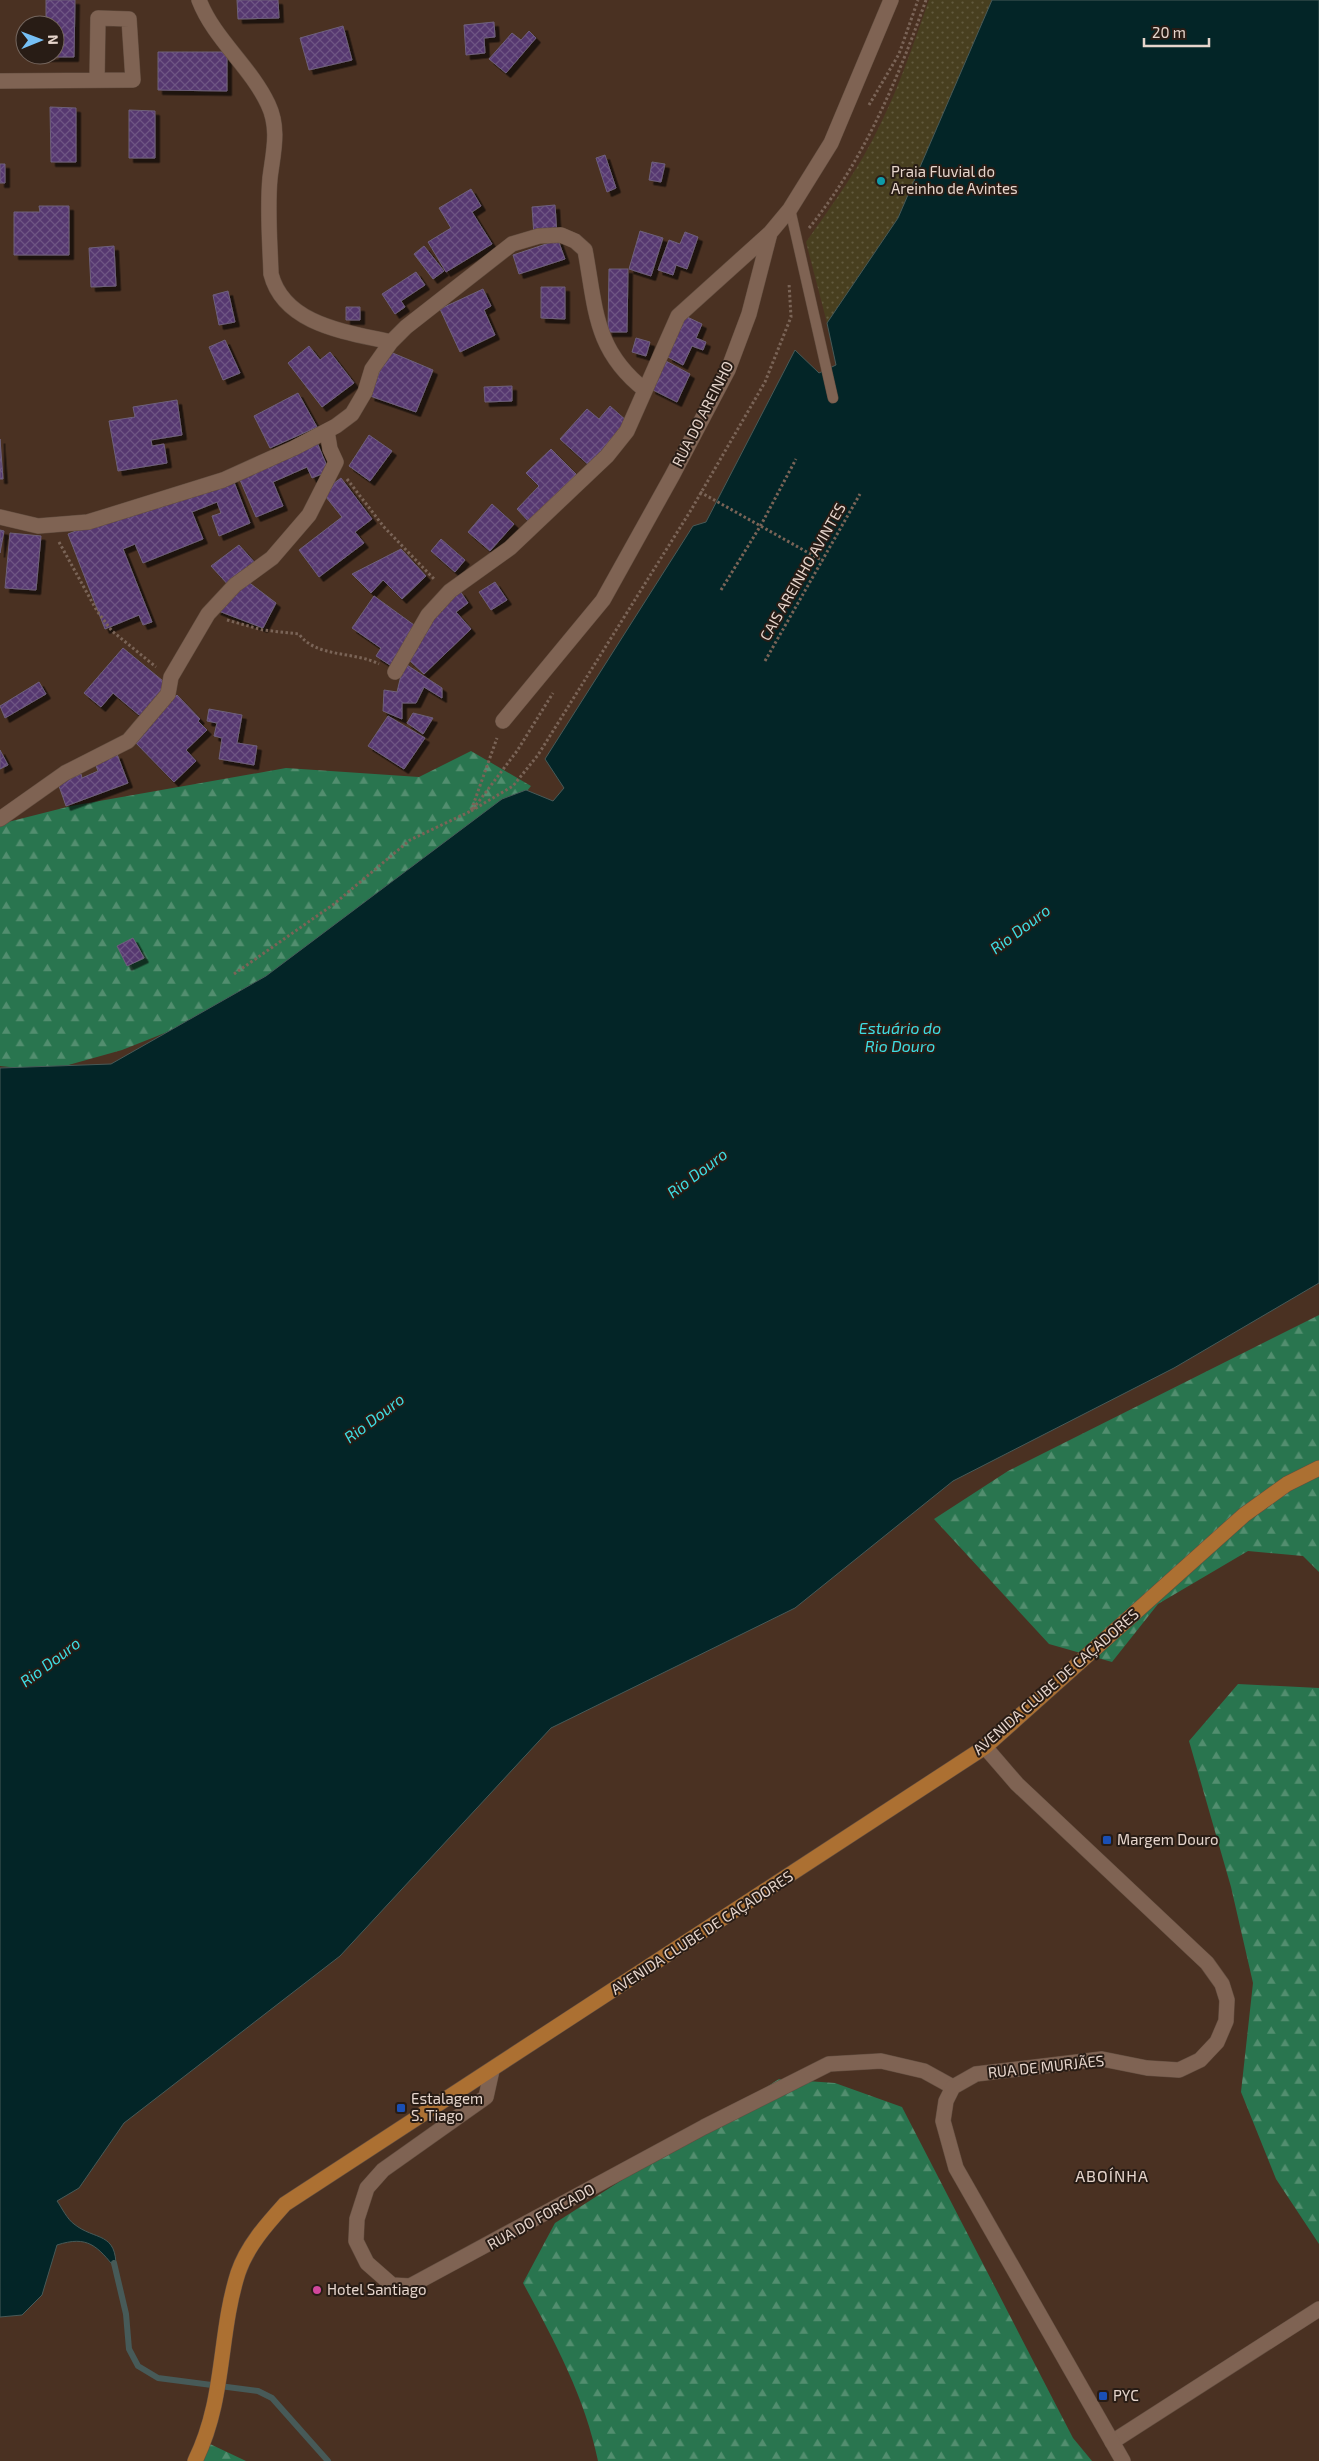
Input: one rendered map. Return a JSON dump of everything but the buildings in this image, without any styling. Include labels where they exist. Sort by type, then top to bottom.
[{"type":"main road","name":"AVENIDA CLUBE DE CAÇADORES","points":[[195,2461],[216,2404],[228,2316],[239,2271],[260,2232],[285,2204],[985,1747],[1244,1515],[1287,1484],[1319,1468]]},
{"type":"street","points":[[199,0],[206,18],[254,80],[269,105],[277,142],[270,179],[270,274],[274,287],[284,301],[316,323],[391,342]]},
{"type":"street","name":"RUA DO AREINHO","points":[[503,721],[602,600],[672,476],[728,370],[748,314],[770,233],[790,209],[831,143],[891,0]]},
{"type":"street","points":[[0,81],[133,80],[129,19],[98,18],[97,80]]},
{"type":"street","points":[[395,672],[428,615],[450,591],[510,548],[607,456],[626,430],[646,390],[678,316],[770,233]]},
{"type":"street","points":[[0,517],[38,526],[88,522],[223,480],[327,431],[352,414],[365,392],[372,370],[391,342],[442,297],[512,244],[540,236],[560,235],[575,241],[585,250],[590,290],[600,328],[612,355],[627,376],[646,390]]},
{"type":"street","points":[[0,819],[65,773],[128,741],[168,694],[171,677],[208,614],[235,585],[272,558],[309,515],[336,462],[330,449],[327,431]]},
{"type":"street","name":"RUA DE MURJÃES","points":[[953,2087],[976,2074],[1102,2059],[1147,2068],[1179,2070],[1200,2060],[1217,2042],[1226,2020],[1227,2000],[1222,1984],[1207,1963],[1017,1784],[985,1747]]},
{"type":"street","name":"RUA DO FORCADO","points":[[492,2070],[486,2097],[383,2170],[367,2188],[356,2220],[356,2241],[367,2262],[392,2285],[410,2286],[704,2127],[829,2064],[881,2061],[924,2071],[953,2087]]},
{"type":"street","points":[[953,2087],[946,2101],[943,2121],[956,2168],[1123,2461]]},
{"type":"street","points":[[1112,2442],[1319,2310]]},
{"type":"lane","points":[[790,209],[833,398]]},
{"type":"path","points":[[798,242],[831,201],[877,122],[926,0]]},
{"type":"path","points":[[234,974],[334,904],[410,840],[471,811],[513,786],[538,755],[700,492],[765,382],[791,317],[788,274]]},
{"type":"path","points":[[721,590],[761,525],[796,459]]},
{"type":"path","points":[[336,462],[358,496],[384,527],[433,578],[450,591]]},
{"type":"path","points":[[700,492],[823,561]]},
{"type":"path","name":"CAIS AREINHO AVINTES","points":[[765,660],[860,494]]},
{"type":"path","points":[[50,526],[97,611],[112,631],[127,642],[145,660],[171,677]]},
{"type":"path","points":[[208,614],[263,630],[299,634],[304,642],[315,648],[368,658],[395,672]]},
{"type":"path","points":[[471,811],[503,721]]},
{"type":"green space","points":[[471,751],[531,786],[523,796],[216,1024],[195,1021],[122,1050],[47,1071],[0,1066],[0,824],[71,806],[286,768],[419,777]]},
{"type":"green space","points":[[1319,1315],[1319,1572],[1303,1556],[1248,1551],[1158,1604],[1112,1662],[1049,1644],[934,1519],[1008,1471]]},
{"type":"green space","points":[[1238,1684],[1319,1688],[1319,2244],[1276,2179],[1241,2092],[1253,1983],[1231,1887],[1189,1741]]},
{"type":"green space","points":[[779,2079],[835,2083],[902,2107],[1073,2438],[1092,2461],[598,2461],[577,2392],[557,2347],[523,2283],[555,2223]]},
{"type":"green space","points":[[210,2444],[246,2461],[203,2461]]},
{"type":"sand","name":"Praia Fluvial do Areinho de Avintes","points":[[929,0],[992,0],[898,218],[827,323],[806,242],[846,185],[872,141],[900,79]]},
{"type":"water","name":"Estuário do Rio Douro","points":[[992,0],[1319,0],[1319,1283],[1174,1368],[953,1481],[795,1608],[551,1728],[340,1956],[124,2123],[79,2188],[57,2201],[71,2222],[109,2243],[113,2248],[116,2269],[103,2254],[84,2242],[68,2242],[57,2245],[42,2295],[22,2315],[0,2317],[0,1068],[111,1064],[266,976],[502,799],[526,790],[553,801],[564,788],[545,759],[693,526],[706,522],[795,350],[819,373],[836,365],[827,323],[898,218]]},
{"type":"waterway","points":[[114,2263],[126,2314],[129,2349],[138,2366],[158,2378],[258,2391],[272,2398],[328,2461]]},
{"type":"place","name":"Praia Fluvial do Areinho de Avintes","points":[[881,181]]},
{"type":"place","name":"Margem Douro","points":[[1107,1840]]},
{"type":"place","name":"Estalagem S. Tiago","points":[[401,2108]]},
{"type":"place","name":"Hotel Santiago","points":[[317,2290]]},
{"type":"place","name":"PYC","points":[[1103,2396]]},
{"type":"district","name":"ABOÍNHA","points":[[1112,2176]]},
{"type":"water label","name":"Rio Douro","points":[[1020,929]]},
{"type":"water label","name":"Rio Douro","points":[[697,1173]]},
{"type":"water label","name":"Rio Douro","points":[[374,1418]]},
{"type":"water label","name":"Rio Douro","points":[[50,1662]]}]
